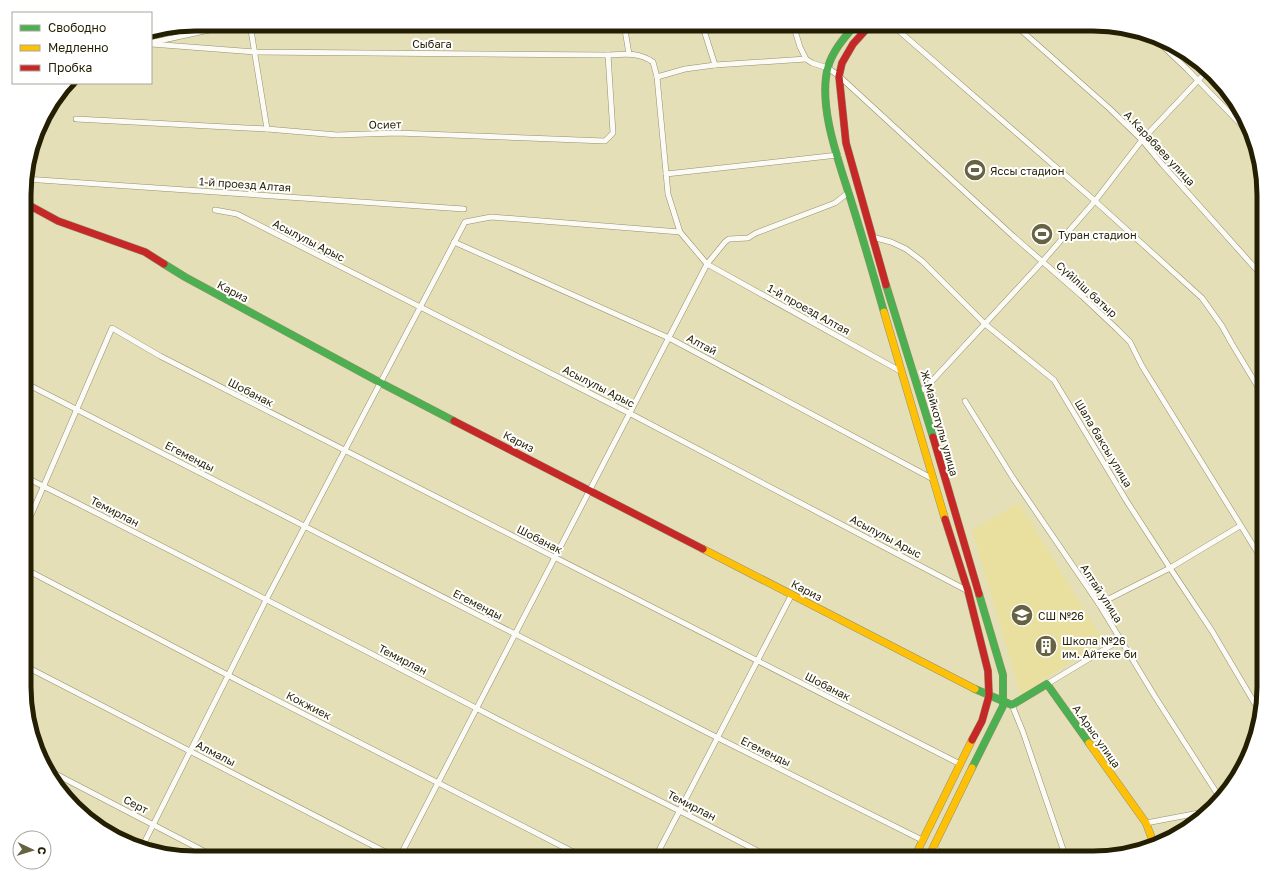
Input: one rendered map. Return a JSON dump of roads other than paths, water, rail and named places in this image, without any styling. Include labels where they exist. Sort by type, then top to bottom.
[{"type":"street","points":[[152,43],[205,31]]},
{"type":"street","points":[[251,31],[267,129]]},
{"type":"street","points":[[625,31],[630,54]]},
{"type":"street","points":[[704,31],[715,65]]},
{"type":"street","points":[[707,264],[680,232],[668,194],[657,77],[685,69],[715,65],[806,59],[800,47],[795,31]]},
{"type":"street","name":"Ж.Майкотулы улица","points":[[850,31],[834,54],[828,68],[825,89],[826,108],[838,155],[933,480],[968,591],[988,671],[989,696],[982,721],[917,851]]},
{"type":"street","points":[[839,76],[842,63],[853,44],[865,31]]},
{"type":"street","points":[[899,31],[1095,201],[1202,298],[1222,326],[1257,385]]},
{"type":"street","name":"А.Карабаев улица","points":[[1022,31],[1110,109],[1142,140],[1166,169],[1257,270]]},
{"type":"street","name":"Сыбага","points":[[152,43],[255,52],[630,54],[644,56],[653,62],[657,77]]},
{"type":"street","points":[[1163,47],[1242,125]]},
{"type":"street","name":"Осиет","points":[[76,119],[267,129],[337,135],[397,133],[605,141],[613,133],[608,55]]},
{"type":"street","name":"Сүйіліш батыр","points":[[806,59],[812,63],[828,68],[839,76],[1042,262],[1082,296],[1130,342],[1142,366],[1257,552]]},
{"type":"street","points":[[920,392],[932,381],[1042,262],[1095,201],[1142,140],[1204,74]]},
{"type":"street","name":"Ж.Майкотулы улица","points":[[839,76],[846,143],[872,238],[896,320],[920,392],[1003,675],[1002,706],[972,771],[932,851]]},
{"type":"street","points":[[666,174],[838,155]]},
{"type":"street","name":"1-й проезд Алтая","points":[[31,179],[464,209]]},
{"type":"street","points":[[402,851],[707,264],[725,242],[729,240],[748,238],[756,233],[836,203],[849,192]]},
{"type":"street","name":"Кариз","points":[[31,206],[58,221],[145,252],[185,277],[381,383],[1002,702]]},
{"type":"street","name":"Асылулы Арыс","points":[[215,210],[237,214],[629,413],[968,591]]},
{"type":"street","points":[[144,843],[266,600],[465,222],[491,217],[680,232]]},
{"type":"street","name":"Шала баксы улица","points":[[872,238],[891,242],[922,261],[985,324],[1054,380],[1170,568],[1212,631],[1256,707]]},
{"type":"street","name":"Алтай","points":[[454,242],[669,338],[933,480]]},
{"type":"street","name":"1-й проезд Алтая","points":[[707,264],[902,372]]},
{"type":"street","points":[[887,323],[896,320]]},
{"type":"street","name":"Шобанак","points":[[78,410],[112,328],[160,356],[960,764]]},
{"type":"street","name":"Егеменды","points":[[31,386],[718,738],[922,840]]},
{"type":"street","name":"Алтай улица","points":[[965,401],[1013,478],[1099,604],[1120,640],[1217,794]]},
{"type":"street","points":[[31,515],[78,410]]},
{"type":"street","name":"Темирлан","points":[[31,480],[758,851]]},
{"type":"street","points":[[1099,604],[1170,568],[1240,526]]},
{"type":"street","name":"Кокжиек","points":[[31,572],[571,851]]},
{"type":"street","points":[[659,851],[792,594]]},
{"type":"street","points":[[1002,702],[1012,705],[1120,640]]},
{"type":"street","name":"Алмалы","points":[[31,669],[384,851]]},
{"type":"street","name":"А.Арыс улица","points":[[1047,684],[1146,823],[1152,840]]},
{"type":"street","points":[[1012,705],[1019,720],[1064,851]]},
{"type":"street","name":"Серт","points":[[57,775],[203,851]]},
{"type":"street","points":[[1146,823],[1197,813]]},
{"type":"street","points":[[933,848],[938,851]]},
{"type":"place","name":"Яссы стадион","points":[[975,170]]},
{"type":"place","name":"Туран стадион","points":[[1042,234]]},
{"type":"place","name":"СШ №26","points":[[1022,615]]},
{"type":"place","name":"Школа №26 им. Айтеке би","points":[[1046,646]]}]
